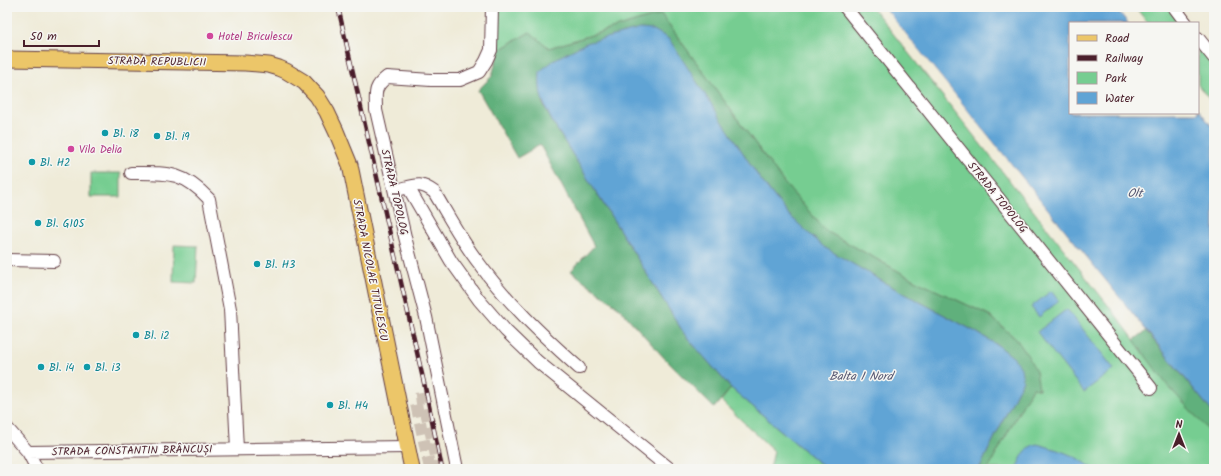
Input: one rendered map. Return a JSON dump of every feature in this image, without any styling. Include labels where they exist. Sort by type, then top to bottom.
[{"type":"main road","name":"STRADA REPUBLICII","points":[[7,59],[263,64],[286,70],[304,82]]},
{"type":"main road","name":"STRADA NICOLAE TITULESCU","points":[[304,82],[317,96],[327,112],[350,166],[412,469]]},
{"type":"street","name":"STRADA TOPOLOG","points":[[457,469],[426,317],[405,237],[376,110],[376,89],[379,83],[387,76],[460,80],[479,72],[491,50],[492,7]]},
{"type":"street","name":"STRADA TOPOLOG","points":[[845,7],[1151,388]]},
{"type":"street","points":[[1174,7],[1185,22]]},
{"type":"street","points":[[1199,39],[1214,58]]},
{"type":"street","points":[[131,173],[158,173],[181,176],[198,187],[209,199],[230,309],[237,449]]},
{"type":"street","points":[[394,191],[414,185],[425,186],[434,192],[477,261],[505,296],[536,329],[579,368]]},
{"type":"street","points":[[408,187],[451,261],[479,300],[506,331],[538,362],[670,469]]},
{"type":"street","points":[[7,260],[54,261]]},
{"type":"street","points":[[7,428],[28,452],[36,469]]},
{"type":"street","name":"STRADA CONSTANTIN BRÂNCUȘI","points":[[28,452],[407,446]]},
{"type":"green space","points":[[488,7],[872,7],[1119,319],[1167,384],[1214,436],[1214,469],[988,469],[1032,388],[1039,389],[1017,340],[989,315],[916,281],[826,231],[784,183],[661,14],[549,48],[530,32],[499,50]]},
{"type":"green space","points":[[1135,7],[1173,7],[1186,22],[1147,22]]},
{"type":"green space","points":[[661,14],[784,183],[826,231],[916,281],[989,315],[1017,340],[1036,371],[1039,389],[1032,388],[988,469],[979,469],[1023,380],[999,346],[823,247],[789,215],[760,179],[668,39],[542,102],[553,123],[685,335],[731,388],[714,408],[667,361],[618,307],[571,271],[594,246],[540,145],[517,158],[478,90],[492,76],[499,50],[530,32],[549,48]]},
{"type":"green space","points":[[1199,38],[1214,56],[1214,105],[1199,86]]},
{"type":"green space","points":[[91,173],[121,173],[121,197],[91,197]]},
{"type":"green space","points":[[174,245],[198,246],[196,283],[173,282]]},
{"type":"green space","points":[[1146,331],[1214,414],[1214,436],[1167,385],[1134,340]]},
{"type":"green space","points":[[731,388],[826,469],[770,469],[774,451],[721,401]]},
{"type":"water","name":"Olt","points":[[884,7],[1115,7],[1127,22],[1069,22],[1069,114],[1199,114],[1199,110],[1214,129],[1214,414]]},
{"type":"water","name":"Balta 1 Nord","points":[[640,29],[654,30],[669,39],[760,179],[789,215],[824,247],[892,287],[976,332],[999,346],[1014,358],[1021,368],[1023,380],[979,469],[826,469],[731,388],[685,335],[553,123],[544,104],[541,93],[540,71],[557,58],[586,43]]},
{"type":"water","points":[[1051,291],[1059,301],[1039,317],[1031,307]]},
{"type":"water","points":[[1067,309],[1114,369],[1084,392],[1037,332]]},
{"type":"water","points":[[1037,444],[1072,456],[1091,467],[1091,469],[1016,469],[1026,450]]},
{"type":"pier","points":[[882,7],[884,7],[1146,331],[1144,332]]},
{"type":"tunnel","points":[[430,469],[415,399],[423,398],[439,469]]},
{"type":"railway","points":[[338,7],[427,396],[442,469]]},
{"type":"place","name":"Hotel Briculescu","points":[[210,36]]},
{"type":"place","name":"Bl. i8","points":[[105,133]]},
{"type":"place","name":"Bl. i9","points":[[157,136]]},
{"type":"place","name":"Vila Delia","points":[[71,149]]},
{"type":"place","name":"Bl. H2","points":[[32,162]]},
{"type":"place","name":"Bl. G105","points":[[38,223]]},
{"type":"place","name":"Bl. H3","points":[[257,264]]},
{"type":"place","name":"Bl. i2","points":[[136,335]]},
{"type":"place","name":"Bl. i4","points":[[41,367]]},
{"type":"place","name":"Bl. i3","points":[[87,367]]},
{"type":"place","name":"Bl. H4","points":[[330,405]]}]
